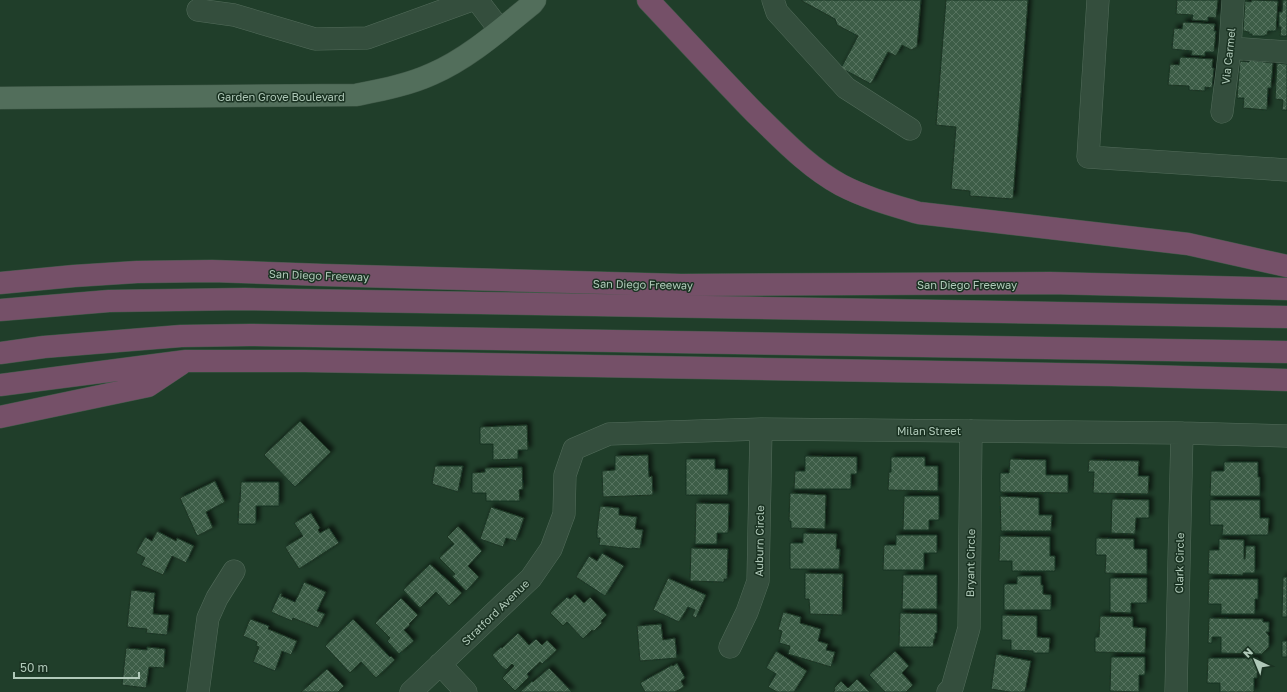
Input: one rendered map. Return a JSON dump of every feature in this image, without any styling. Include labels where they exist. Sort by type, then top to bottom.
[{"type":"highway","points":[[648,0],[738,96],[814,168],[842,185],[876,200],[918,212],[1188,244],[1287,266]]},
{"type":"highway","name":"San Diego Freeway","points":[[0,283],[137,272],[212,271],[339,276],[681,285],[1050,283],[1287,289]]},
{"type":"highway","points":[[0,310],[109,301],[245,299],[1287,316]]},
{"type":"highway","points":[[0,353],[51,346],[181,336],[250,335],[1287,352]]},
{"type":"highway","points":[[0,417],[148,386],[186,361]]},
{"type":"highway","points":[[0,385],[186,361],[425,363],[1111,375],[1287,380]]},
{"type":"main road","name":"Garden Grove Boulevard","points":[[0,98],[356,95],[399,86],[433,74],[464,57],[500,30],[535,0]]},
{"type":"street","points":[[198,10],[234,16],[315,39],[367,38],[472,0]]},
{"type":"street","points":[[477,0],[500,30]]},
{"type":"street","points":[[773,0],[777,12],[846,88],[910,129]]},
{"type":"street","points":[[1098,0],[1088,157],[1287,170]]},
{"type":"street","name":"Via Carmel","points":[[1222,112],[1230,48],[1233,0]]},
{"type":"street","points":[[1230,48],[1287,52]]},
{"type":"street","name":"Milan Street","points":[[574,449],[609,434],[761,429],[1182,433],[1287,436]]},
{"type":"street","name":"Auburn Circle","points":[[730,647],[747,612],[758,581],[761,429]]},
{"type":"street","name":"Bryant Circle","points":[[948,692],[952,688],[969,628],[971,431]]},
{"type":"street","name":"Clark Circle","points":[[1176,692],[1182,433]]},
{"type":"street","name":"Stratford Avenue","points":[[411,692],[531,578],[551,549],[564,514],[565,475],[574,449]]},
{"type":"street","points":[[198,692],[208,618],[217,598],[234,571]]},
{"type":"street","points":[[440,664],[466,692]]},
{"type":"building","points":[[802,0],[921,0],[917,47],[911,50],[902,45],[896,56],[888,52],[871,84],[841,68],[858,36],[837,25],[835,19]]},
{"type":"building","points":[[946,0],[1028,0],[1013,199],[970,196],[970,191],[951,189],[956,127],[936,125]]},
{"type":"building","points":[[1177,0],[1218,0],[1216,18],[1208,17],[1208,21],[1192,20],[1193,15],[1176,14]]},
{"type":"building","points":[[1252,0],[1278,1],[1276,31],[1268,31],[1267,35],[1265,36],[1252,36],[1249,32],[1243,31],[1245,1],[1251,2]]},
{"type":"building","points":[[1283,0],[1287,0],[1287,36],[1280,36],[1281,27],[1279,27],[1279,12],[1282,12]]},
{"type":"building","points":[[1183,22],[1215,24],[1214,31],[1216,31],[1214,52],[1205,52],[1205,56],[1191,55],[1192,51],[1172,49],[1174,28],[1182,29]]},
{"type":"building","points":[[1180,57],[1213,59],[1212,68],[1214,68],[1212,88],[1205,87],[1205,91],[1189,90],[1189,86],[1168,85],[1170,64],[1179,65]]},
{"type":"building","points":[[1249,60],[1273,63],[1271,88],[1268,88],[1267,110],[1243,108],[1244,98],[1237,98],[1240,61],[1249,62]]},
{"type":"building","points":[[1277,63],[1287,64],[1287,110],[1282,110],[1283,100],[1275,99]]},
{"type":"building","points":[[300,421],[331,452],[295,487],[264,455]]},
{"type":"building","points":[[527,425],[528,450],[518,450],[518,459],[493,460],[493,444],[480,444],[480,427]]},
{"type":"building","points":[[648,455],[649,477],[652,476],[653,495],[603,497],[602,471],[615,470],[615,456]]},
{"type":"building","points":[[805,456],[857,457],[857,474],[851,474],[851,489],[794,489],[795,471],[805,471]]},
{"type":"building","points":[[891,457],[925,457],[925,466],[938,466],[938,491],[888,490],[889,472],[891,472]]},
{"type":"building","points":[[686,459],[715,459],[715,469],[728,469],[728,495],[686,495]]},
{"type":"building","points":[[1010,459],[1046,460],[1046,475],[1068,475],[1068,493],[1000,492],[1000,473],[1009,473]]},
{"type":"building","points":[[1089,460],[1139,461],[1138,476],[1149,476],[1148,494],[1093,493],[1094,472],[1088,472]]},
{"type":"building","points":[[1224,462],[1258,462],[1260,496],[1210,496],[1211,471],[1224,471]]},
{"type":"building","points":[[435,466],[463,466],[458,492],[432,484]]},
{"type":"building","points":[[522,467],[523,489],[519,490],[520,501],[486,501],[486,493],[472,493],[472,473],[485,472],[485,468]]},
{"type":"building","points":[[215,481],[225,502],[206,512],[213,528],[197,536],[180,498]]},
{"type":"building","points":[[241,482],[279,482],[279,506],[256,506],[256,524],[238,524]]},
{"type":"building","points":[[790,493],[826,495],[825,529],[791,528],[791,521],[789,521]]},
{"type":"building","points":[[904,496],[939,496],[939,520],[929,520],[929,530],[903,530]]},
{"type":"building","points":[[1000,496],[1039,498],[1039,515],[1052,515],[1051,531],[1001,531]]},
{"type":"building","points":[[1112,499],[1149,500],[1149,518],[1136,518],[1135,534],[1111,533]]},
{"type":"building","points":[[1210,500],[1260,500],[1260,518],[1269,518],[1268,535],[1222,535],[1223,525],[1210,525]]},
{"type":"building","points":[[696,503],[729,504],[728,533],[717,533],[717,544],[695,544]]},
{"type":"building","points":[[600,506],[619,508],[619,515],[637,517],[635,529],[643,530],[640,549],[599,545],[600,538],[597,538],[597,530]]},
{"type":"building","points":[[491,507],[524,518],[516,541],[506,538],[503,547],[480,539]]},
{"type":"building","points":[[311,513],[320,528],[318,530],[320,533],[329,528],[339,543],[299,569],[285,547],[303,536],[294,523]]},
{"type":"building","points":[[458,526],[482,551],[468,566],[479,577],[466,591],[452,576],[455,574],[439,558],[454,544],[447,537]]},
{"type":"building","points":[[157,531],[176,541],[177,538],[194,546],[186,563],[172,556],[163,575],[141,565],[145,558],[136,553],[145,537],[152,541]]},
{"type":"building","points":[[803,533],[837,534],[836,549],[840,549],[839,569],[790,569],[790,543],[803,543]]},
{"type":"building","points":[[896,535],[937,535],[937,553],[924,553],[924,570],[883,570],[884,545],[896,545]]},
{"type":"building","points":[[1000,536],[1050,537],[1050,556],[1055,556],[1055,571],[1012,571],[1012,561],[999,561]]},
{"type":"building","points":[[1096,538],[1134,539],[1134,549],[1147,549],[1147,574],[1105,573],[1106,555],[1096,555]]},
{"type":"building","points":[[1219,539],[1244,540],[1244,559],[1246,546],[1255,546],[1255,573],[1243,573],[1243,575],[1208,574],[1209,550],[1219,550]]},
{"type":"building","points":[[691,548],[728,549],[727,579],[724,579],[724,582],[690,581]]},
{"type":"building","points":[[602,553],[624,566],[605,596],[576,577],[589,556],[597,561]]},
{"type":"building","points":[[430,564],[462,593],[449,606],[436,592],[420,608],[403,590]]},
{"type":"building","points":[[805,573],[843,574],[842,615],[810,614],[809,599],[805,599]]},
{"type":"building","points":[[903,575],[937,575],[937,609],[902,609]]},
{"type":"building","points":[[1017,576],[1041,576],[1043,594],[1051,595],[1051,610],[1004,610],[1004,584],[1017,584]]},
{"type":"building","points":[[1283,577],[1287,577],[1287,617],[1282,617]]},
{"type":"building","points":[[668,578],[706,595],[696,618],[692,616],[695,610],[688,607],[679,622],[653,610]]},
{"type":"building","points":[[1110,578],[1147,578],[1147,603],[1131,603],[1131,613],[1110,612]]},
{"type":"building","points":[[1209,579],[1258,579],[1258,599],[1255,599],[1255,614],[1221,614],[1221,604],[1208,604]]},
{"type":"building","points":[[304,582],[326,592],[317,611],[325,614],[318,628],[293,618],[292,621],[271,612],[280,593],[282,594],[281,596],[295,602]]},
{"type":"building","points":[[131,590],[155,593],[153,614],[169,615],[167,635],[146,633],[147,629],[127,627]]},
{"type":"building","points":[[575,594],[584,603],[590,597],[607,615],[594,631],[592,630],[583,639],[567,622],[563,626],[550,613],[567,597],[570,599]]},
{"type":"building","points":[[401,598],[418,615],[404,630],[414,641],[399,654],[387,641],[390,638],[375,623]]},
{"type":"building","points":[[783,612],[801,617],[800,623],[821,629],[818,641],[828,644],[826,650],[835,652],[831,667],[788,654],[790,646],[779,643],[782,631],[778,630]]},
{"type":"building","points":[[900,613],[937,614],[937,633],[935,633],[933,647],[899,647]]},
{"type":"building","points":[[1002,615],[1037,616],[1037,637],[1050,638],[1049,653],[1033,653],[1033,651],[1011,650],[1011,640],[1002,640]]},
{"type":"building","points":[[1100,616],[1133,617],[1133,627],[1146,628],[1145,653],[1095,652],[1095,637],[1099,637]]},
{"type":"building","points":[[1209,618],[1263,619],[1263,622],[1269,622],[1269,632],[1266,632],[1269,636],[1269,647],[1262,654],[1221,653],[1221,637],[1212,637],[1212,643],[1208,643]]},
{"type":"building","points":[[250,619],[269,626],[268,629],[297,641],[291,655],[282,651],[275,671],[253,662],[259,647],[256,646],[257,642],[243,636]]},
{"type":"building","points":[[353,619],[390,657],[391,656],[395,660],[376,678],[361,662],[350,673],[325,646]]},
{"type":"building","points":[[661,624],[663,640],[675,638],[677,658],[640,661],[637,626]]},
{"type":"building","points":[[518,633],[529,645],[536,639],[542,645],[547,640],[557,650],[542,664],[540,662],[527,674],[529,677],[515,691],[502,678],[514,666],[512,664],[506,670],[492,655]]},
{"type":"building","points":[[1282,641],[1287,641],[1287,657],[1282,657]]},
{"type":"building","points":[[147,647],[165,649],[164,668],[149,667],[146,688],[122,685],[126,648],[147,650]]},
{"type":"building","points":[[776,651],[807,671],[794,692],[777,692],[768,687],[776,674],[766,668]]},
{"type":"building","points":[[895,651],[909,666],[902,673],[913,685],[906,692],[885,692],[869,675]]},
{"type":"building","points":[[996,654],[1031,661],[1025,692],[1010,692],[991,689]]},
{"type":"building","points":[[1111,657],[1145,657],[1145,675],[1139,675],[1139,692],[1110,691]]},
{"type":"building","points":[[1208,658],[1258,658],[1257,678],[1254,678],[1254,692],[1220,692],[1220,683],[1207,683]]},
{"type":"building","points":[[677,663],[685,678],[681,681],[684,687],[675,692],[645,692],[640,683]]},
{"type":"building","points":[[549,668],[572,692],[520,692],[532,681],[533,682]]},
{"type":"building","points":[[327,669],[344,686],[338,692],[301,692]]},
{"type":"building","points":[[857,679],[870,692],[833,692],[835,690],[834,688],[841,681],[848,688]]}]
